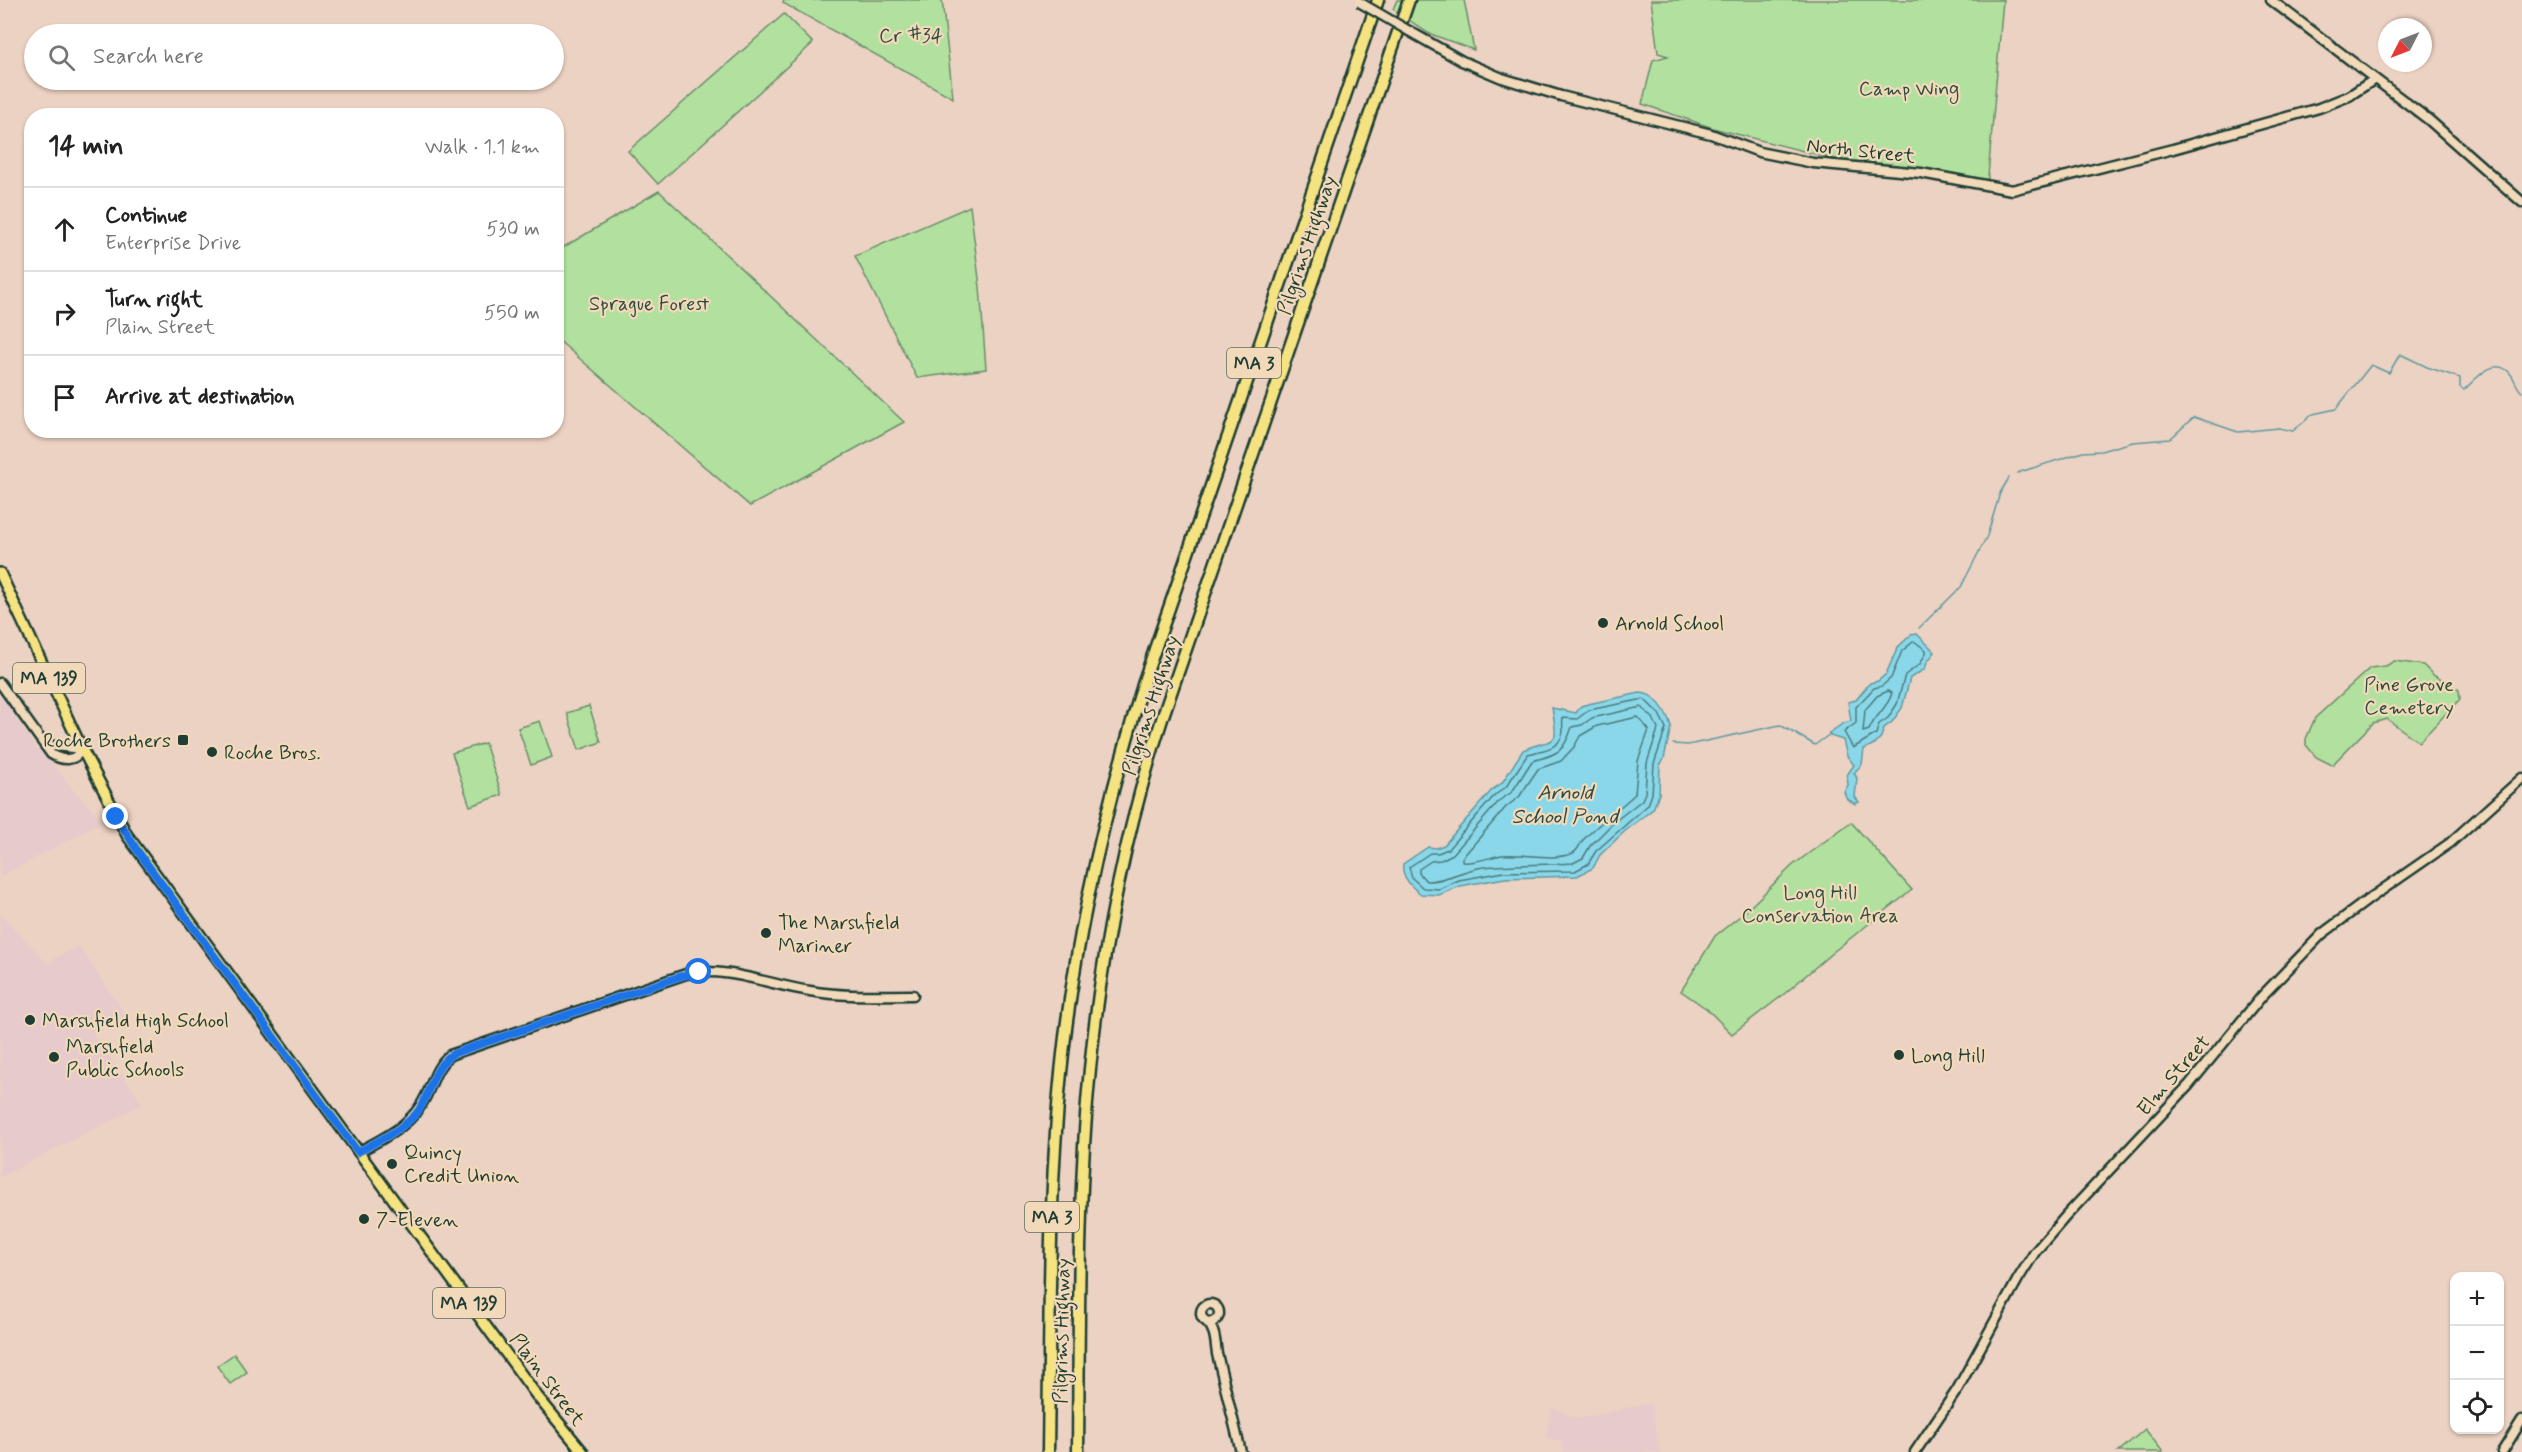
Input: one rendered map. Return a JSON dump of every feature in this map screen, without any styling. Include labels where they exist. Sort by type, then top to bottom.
[{"type":"highway","name":"Pilgrims Highway","points":[[1048,1452],[1052,1220],[1056,1134],[1072,983],[1097,852],[1120,758],[1145,678],[1378,0]]},
{"type":"highway","name":"Pilgrims Highway","points":[[1078,1452],[1085,1128],[1097,1013],[1122,872],[1139,800],[1163,716],[1408,0]]},
{"type":"main road","name":"Plain Street","points":[[0,573],[82,749],[116,817],[137,850],[544,1405],[583,1452]]},
{"type":"street","points":[[2271,0],[2447,135],[2522,202]]},
{"type":"street","name":"North Street","points":[[1357,1],[1462,61],[1509,80],[1711,134],[1759,152],[1819,164],[1921,173],[2012,190],[2173,149],[2308,111],[2349,96],[2375,79]]},
{"type":"street","points":[[0,684],[51,754],[62,759],[76,756],[82,749]]},
{"type":"street","name":"Elm Street","points":[[1915,1452],[1957,1390],[2018,1278],[2035,1252],[2189,1085],[2262,996],[2322,934],[2450,843],[2522,778]]},
{"type":"street","points":[[358,1152],[396,1131],[416,1114],[441,1064],[450,1055],[686,974],[705,971],[722,972],[801,990],[844,996],[913,995]]},
{"type":"street","points":[[1215,1339],[1219,1312],[1216,1306],[1208,1304],[1200,1311],[1202,1318],[1212,1327],[1241,1452]]},
{"type":"street","points":[[1206,1321],[1212,1322],[1218,1318]]},
{"type":"street","points":[[2502,1452],[2522,1420]]},
{"type":"shaded area","points":[[0,695],[37,749],[103,821],[0,877]]},
{"type":"shaded area","name":"Marshfield Public Schools","points":[[0,914],[47,963],[79,946],[126,1016],[92,1034],[143,1104],[0,1177]]},
{"type":"shaded area","points":[[1651,1403],[1660,1452],[1564,1452],[1561,1441],[1546,1437],[1552,1407],[1577,1419]]},
{"type":"green space","name":"Cr #34","points":[[784,0],[942,0],[953,98],[783,3]]},
{"type":"green space","points":[[1397,0],[1464,0],[1474,50],[1428,33],[1393,9]]},
{"type":"green space","name":"Camp Wing","points":[[1651,0],[2003,0],[1987,188],[1889,173],[1713,128],[1642,104],[1653,60],[1668,56],[1658,53]]},
{"type":"green space","points":[[784,14],[813,43],[658,184],[628,151]]},
{"type":"green space","name":"Sprague Forest","points":[[659,191],[904,422],[750,506],[564,345],[564,247]]},
{"type":"green space","points":[[970,206],[980,287],[986,369],[917,378],[855,256]]},
{"type":"green space","name":"Pine Grove Cemetery","points":[[2394,661],[2423,665],[2433,675],[2459,690],[2460,699],[2419,742],[2387,719],[2373,723],[2332,765],[2316,757],[2306,745],[2306,739],[2315,718],[2370,668],[2386,666]]},
{"type":"green space","points":[[589,706],[601,742],[579,750],[567,713]]},
{"type":"green space","points":[[540,721],[552,757],[531,765],[518,728]]},
{"type":"green space","points":[[485,743],[502,795],[470,806],[452,753]]},
{"type":"green space","name":"Long Hill Conservation Area","points":[[1851,822],[1912,890],[1732,1034],[1707,1009],[1681,991],[1715,936],[1745,912],[1793,865]]},
{"type":"green space","points":[[234,1354],[247,1372],[230,1384],[217,1366]]},
{"type":"green space","points":[[2145,1429],[2163,1452],[2118,1452]]},
{"type":"water","points":[[1917,634],[1935,652],[1927,662],[1925,669],[1910,678],[1902,708],[1892,722],[1884,728],[1875,744],[1864,749],[1862,764],[1854,773],[1857,778],[1855,797],[1859,802],[1855,804],[1847,799],[1844,792],[1848,785],[1847,775],[1854,765],[1847,756],[1843,740],[1830,736],[1829,733],[1851,721],[1848,702],[1856,700],[1870,683],[1878,681],[1886,674],[1898,647],[1911,635]]},
{"type":"water","name":"Arnold School Pond","points":[[1640,693],[1656,700],[1667,715],[1671,726],[1664,759],[1660,765],[1659,794],[1653,809],[1600,855],[1593,868],[1577,876],[1505,878],[1460,886],[1439,895],[1421,894],[1410,885],[1405,877],[1403,864],[1428,847],[1436,848],[1444,845],[1492,790],[1502,783],[1523,750],[1552,740],[1555,730],[1552,708],[1576,713],[1581,706]]},
{"type":"waterway","points":[[2017,473],[2083,452],[2101,451],[2133,442],[2170,439],[2194,417],[2238,432],[2279,428],[2293,431],[2313,414],[2336,409],[2371,365],[2389,373],[2400,354],[2427,367],[2460,378],[2460,387],[2464,390],[2485,371],[2491,368],[2503,368],[2511,374],[2522,392]]},
{"type":"waterway","points":[[1919,628],[1961,587],[1987,536],[2000,493],[2009,478]]},
{"type":"waterway","points":[[1673,744],[1688,745],[1780,725],[1815,745],[1830,734]]},
{"type":"place","name":"Arnold School","points":[[1603,623]]},
{"type":"place","name":"Roche Brothers","points":[[183,740]]},
{"type":"place","name":"Roche Bros.","points":[[212,752]]},
{"type":"place","name":"The Marshfield Mariner","points":[[766,933]]},
{"type":"place","name":"Marshfield High School","points":[[30,1020]]},
{"type":"place","name":"Long Hill","points":[[1899,1055]]},
{"type":"place","name":"Marshfield Public Schools","points":[[54,1057]]},
{"type":"place","name":"Quincy Credit Union","points":[[392,1164]]},
{"type":"place","name":"7-Eleven","points":[[364,1219]]},
{"type":"route","points":[[116,817],[126,835],[358,1152],[396,1131],[416,1114],[441,1064],[447,1057],[548,1020],[686,974],[699,972]]}]
